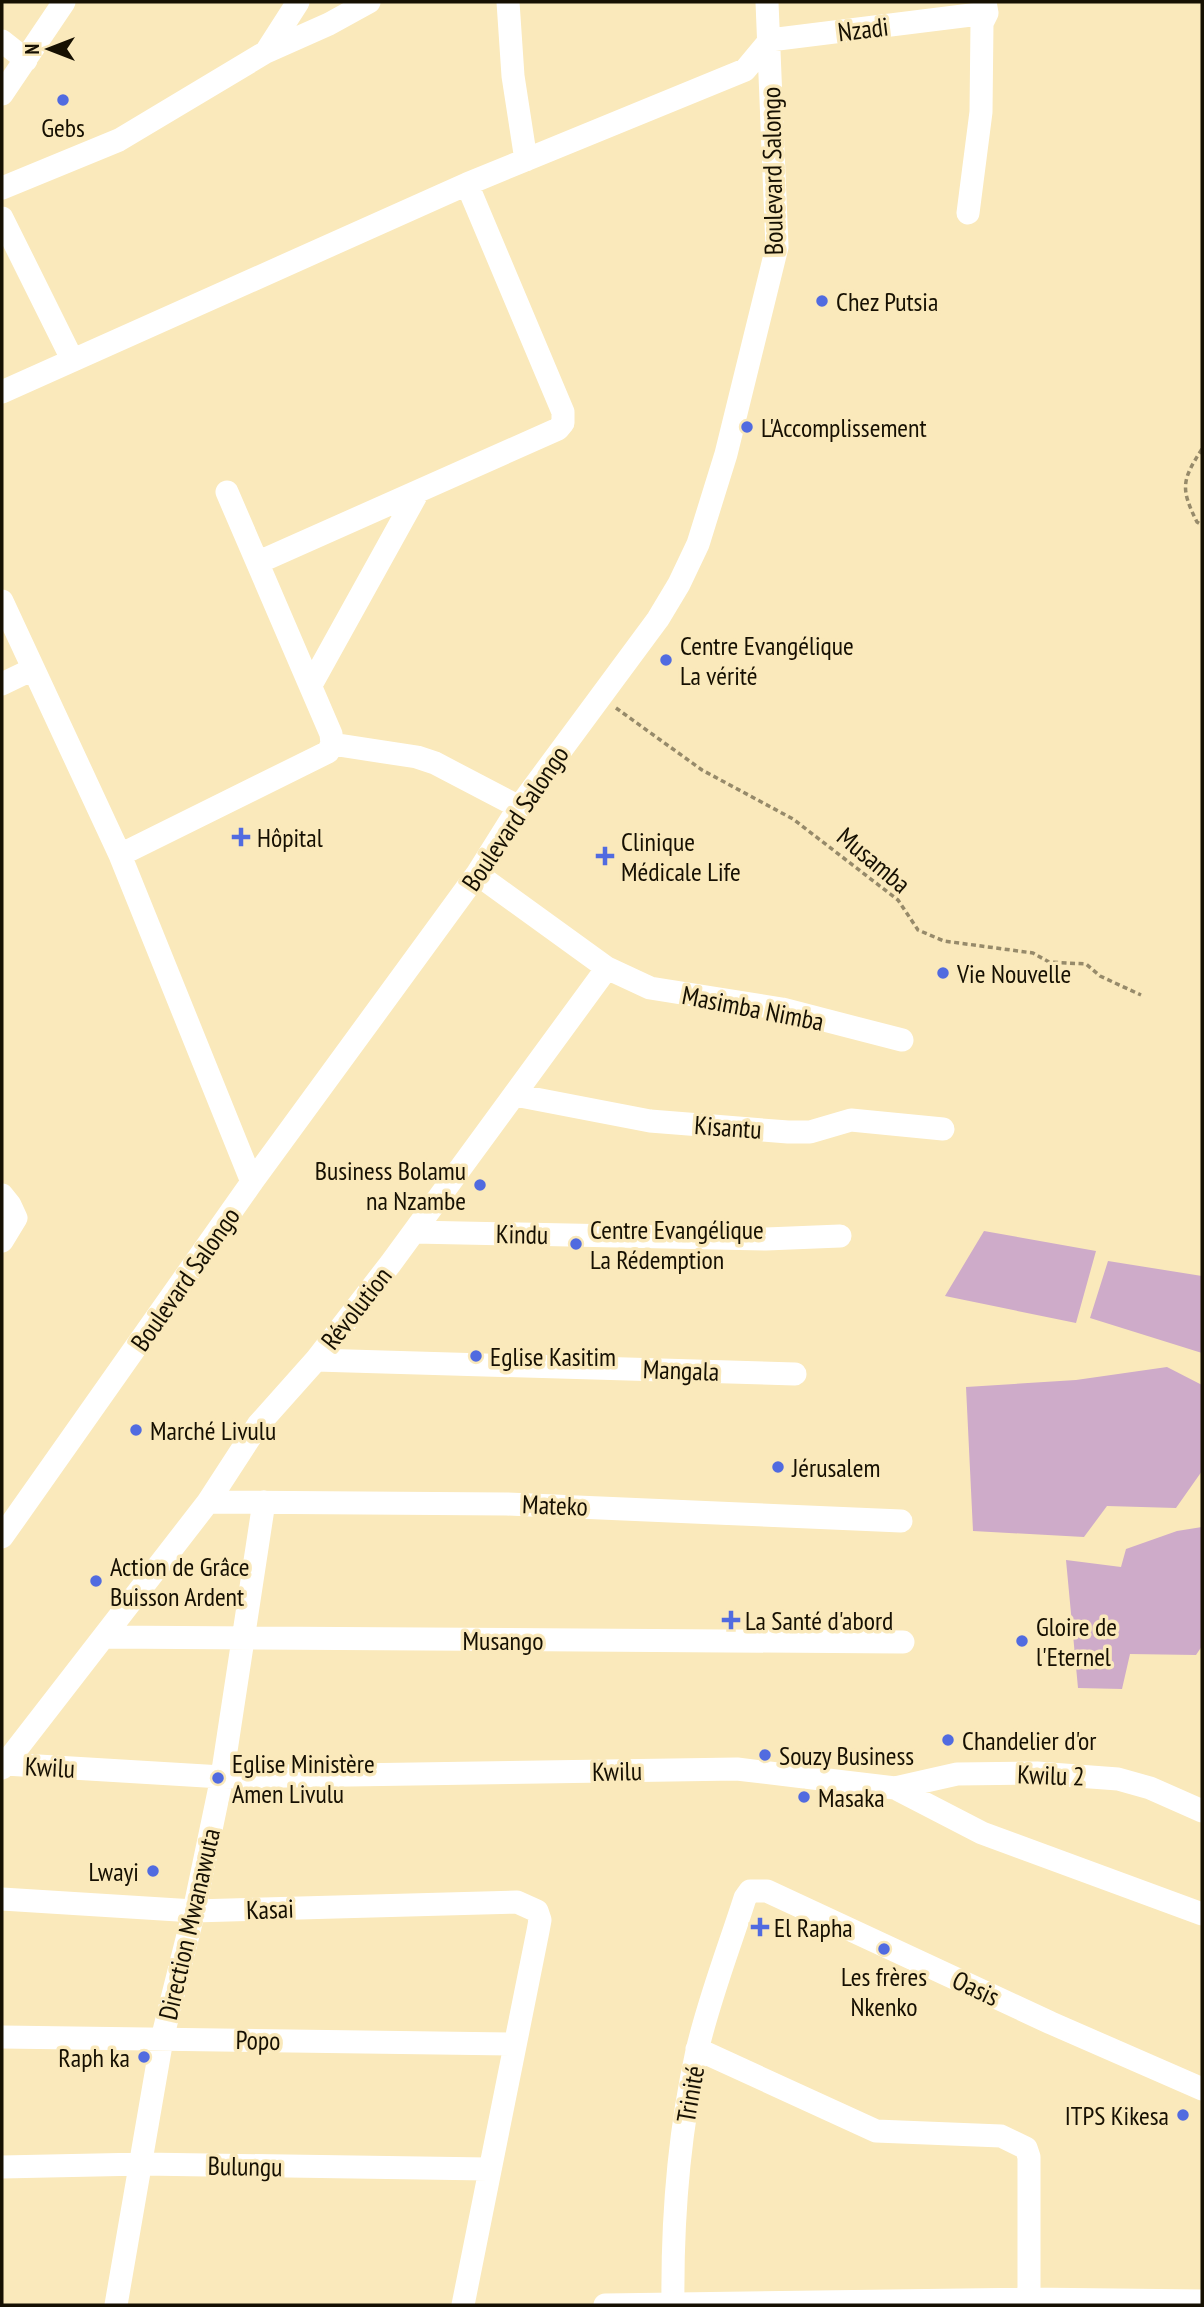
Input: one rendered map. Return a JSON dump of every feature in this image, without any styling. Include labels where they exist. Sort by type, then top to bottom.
[{"type":"street","points":[[2,94],[64,2]]},
{"type":"street","points":[[267,52],[298,2]]},
{"type":"street","points":[[2,188],[119,140],[267,52],[330,24],[369,2]]},
{"type":"street","points":[[508,2],[513,76],[526,160]]},
{"type":"street","name":"Boulevard Salongo","points":[[2,1537],[252,1182],[477,874],[519,807],[679,584],[698,544],[744,390],[777,247],[767,2]]},
{"type":"street","points":[[968,213],[981,112],[982,23],[986,8]]},
{"type":"street","name":"Nzadi","points":[[770,40],[986,8]]},
{"type":"street","points":[[2,392],[467,184],[745,70],[770,40]]},
{"type":"street","points":[[2,41],[26,60]]},
{"type":"street","points":[[260,562],[558,429],[563,423],[563,412],[467,184]]},
{"type":"street","points":[[2,218],[72,359]]},
{"type":"street","points":[[120,855],[328,752],[332,744],[331,734],[260,562],[227,492]]},
{"type":"street","points":[[311,685],[418,492]]},
{"type":"street","points":[[2,601],[120,855],[252,1182]]},
{"type":"street","points":[[2,684],[32,670]]},
{"type":"street","points":[[332,744],[417,757],[435,763],[519,807]]},
{"type":"street","points":[[477,874],[607,968]]},
{"type":"street","name":"Masimba Nimba","points":[[607,968],[650,988],[782,1009],[902,1040]]},
{"type":"street","name":"Révolution","points":[[3,1766],[208,1502],[258,1425],[316,1360],[414,1232],[607,968]]},
{"type":"street","name":"Kisantu","points":[[515,1095],[650,1121],[788,1132],[810,1132],[851,1120],[943,1129]]},
{"type":"street","points":[[2,1195],[16,1218],[2,1241]]},
{"type":"street","name":"Kindu","points":[[414,1232],[748,1238],[840,1236]]},
{"type":"street","name":"Mangala","points":[[316,1360],[794,1374]]},
{"type":"street","name":"Mateko","points":[[208,1502],[615,1507],[901,1521]]},
{"type":"street","name":"Direction Mwanawuta","points":[[116,2305],[143,2164],[162,2039],[194,1911],[222,1777],[264,1502]]},
{"type":"street","name":"Musango","points":[[104,1637],[903,1642]]},
{"type":"street","name":"Kwilu","points":[[3,1766],[222,1777],[719,1769],[895,1788],[982,1833],[1202,1914]]},
{"type":"street","name":"Kwilu 2","points":[[895,1788],[957,1774],[1037,1773],[1118,1779],[1150,1788],[1202,1811]]},
{"type":"street","name":"Trinité","points":[[673,2304],[677,2192],[684,2121],[698,2049],[745,1898],[750,1891]]},
{"type":"street","name":"Oasis","points":[[750,1891],[767,1891],[1051,2023],[1202,2089]]},
{"type":"street","name":"Kasai","points":[[2,1899],[194,1911],[517,1902],[537,1911],[540,1920],[515,2044]]},
{"type":"street","name":"Popo","points":[[2,2036],[515,2044]]},
{"type":"street","points":[[463,2305],[469,2287],[488,2169],[515,2044]]},
{"type":"street","points":[[698,2049],[876,2131],[1001,2136],[1026,2148],[1029,2157],[1029,2302]]},
{"type":"street","name":"Bulungu","points":[[2,2167],[143,2164],[488,2169]]},
{"type":"street","points":[[605,2305],[1202,2301]]},
{"type":"path","points":[[1202,449],[1184,477],[1186,501],[1197,522],[1202,524]]},
{"type":"path","name":"Musamba","points":[[600,696],[702,769],[793,819],[898,900],[918,930],[944,941],[1033,953],[1049,962],[1086,964],[1100,976],[1141,995]]},
{"type":"shaded area","points":[[984,1231],[1096,1251],[1076,1323],[945,1296]]},
{"type":"shaded area","points":[[1108,1261],[1202,1276],[1202,1353],[1090,1318]]},
{"type":"shaded area","points":[[1167,1367],[1202,1385],[1202,1471],[1176,1508],[1107,1506],[1084,1537],[973,1531],[966,1387],[1076,1380]]},
{"type":"shaded area","points":[[1202,1527],[1202,1646],[1196,1655],[1130,1654],[1122,1689],[1078,1688],[1066,1560],[1121,1567],[1126,1549],[1177,1531]]},
{"type":"place","name":"Gebs","points":[[63,100]]},
{"type":"place","name":"Chez Putsia","points":[[822,301]]},
{"type":"place","name":"L'Accomplissement","points":[[747,427]]},
{"type":"place","name":"Centre Evangélique La vérité","points":[[666,660]]},
{"type":"place","name":"Hôpital","points":[[241,837]]},
{"type":"place","name":"Clinique Médicale Life","points":[[605,856]]},
{"type":"place","name":"Vie Nouvelle","points":[[943,973]]},
{"type":"place","name":"Business Bolamu na Nzambe","points":[[480,1185]]},
{"type":"place","name":"Centre Evangélique La Rédemption","points":[[576,1244]]},
{"type":"place","name":"Eglise Kasitim","points":[[476,1356]]},
{"type":"place","name":"Marché Livulu","points":[[136,1430]]},
{"type":"place","name":"Jérusalem","points":[[778,1467]]},
{"type":"place","name":"Action de Grâce Buisson Ardent","points":[[96,1581]]},
{"type":"place","name":"La Santé d'abord","points":[[731,1620]]},
{"type":"place","name":"Gloire de l'Eternel","points":[[1022,1641]]},
{"type":"place","name":"Chandelier d'or","points":[[948,1740]]},
{"type":"place","name":"Souzy Business","points":[[765,1755]]},
{"type":"place","name":"Eglise Ministère Amen Livulu","points":[[218,1778]]},
{"type":"place","name":"Masaka","points":[[804,1797]]},
{"type":"place","name":"Lwayi","points":[[153,1871]]},
{"type":"place","name":"El Rapha","points":[[760,1927]]},
{"type":"place","name":"Les frères Nkenko","points":[[884,1949]]},
{"type":"place","name":"Raph ka","points":[[144,2057]]},
{"type":"place","name":"ITPS Kikesa","points":[[1183,2115]]}]
